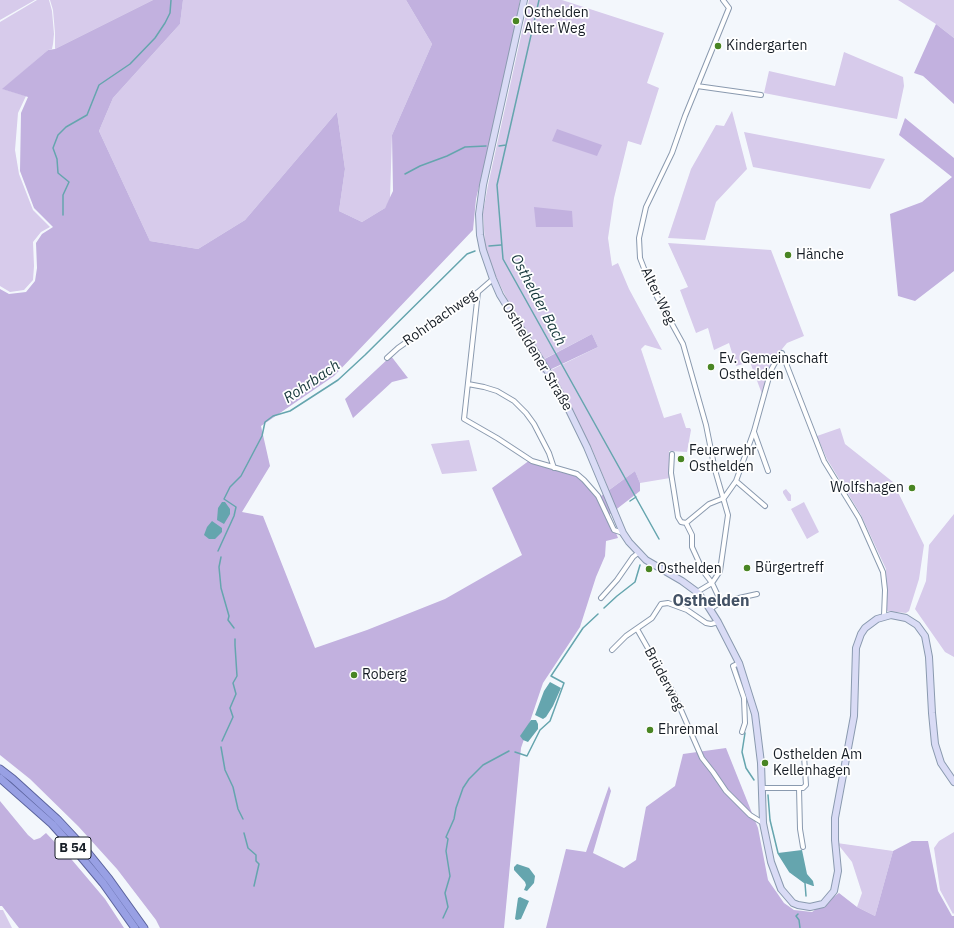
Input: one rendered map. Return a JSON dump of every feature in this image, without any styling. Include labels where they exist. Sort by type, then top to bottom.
[{"type":"highway","name":"B 54","points":[[0,769],[57,819],[84,848],[109,879],[144,928]]},
{"type":"highway","name":"B 54","points":[[0,778],[52,824],[103,883],[135,928]]},
{"type":"main road","name":"Ostheldener Straße","points":[[524,0],[483,185],[479,214],[480,235],[483,250],[500,295],[548,372],[568,408],[587,447],[623,533],[638,553],[698,592],[718,622],[739,663],[755,714],[760,749],[765,838],[778,882],[789,900],[798,905],[810,907],[823,904],[834,891],[837,879],[835,818],[854,716],[856,648],[858,640],[865,628],[877,619],[884,616]]},
{"type":"main road","points":[[884,616],[898,616],[906,618],[917,625],[925,636],[930,657],[932,713],[935,744],[941,763],[954,782]]},
{"type":"street","name":"Alter Weg","points":[[712,583],[720,571],[728,515],[715,470],[706,425],[683,344],[650,284],[640,258],[639,238],[646,207],[672,153],[728,8],[723,0]]},
{"type":"street","points":[[697,86],[761,95]]},
{"type":"street","name":"Rohrbachweg","points":[[387,358],[398,348],[478,292],[493,279]]},
{"type":"street","points":[[478,292],[464,419],[532,461],[577,474],[598,496],[614,530],[623,533]]},
{"type":"street","points":[[686,523],[709,504],[724,498],[736,481],[754,431],[771,370],[782,353],[824,461],[859,518],[883,572],[885,590],[884,616]]},
{"type":"street","points":[[468,384],[497,391],[514,402],[526,413],[534,424],[549,453],[554,468]]},
{"type":"street","points":[[754,431],[768,471]]},
{"type":"street","points":[[672,454],[671,473],[678,517],[681,522],[686,523],[692,535],[692,547],[703,572],[712,583],[721,602]]},
{"type":"street","points":[[736,481],[765,506]]},
{"type":"street","points":[[601,598],[617,580],[633,557],[638,553]]},
{"type":"street","points":[[698,592],[712,583]]},
{"type":"street","points":[[710,609],[721,602],[757,594]]},
{"type":"street","points":[[612,650],[626,636],[652,618],[661,604],[668,603],[687,610],[706,623],[711,624],[718,622]]},
{"type":"street","name":"Brüderweg","points":[[637,628],[674,694],[702,758],[726,791],[750,815],[763,823]]},
{"type":"street","points":[[739,663],[732,666],[744,698],[745,723],[742,732]]},
{"type":"street","points":[[761,788],[803,788],[806,785],[804,756]]},
{"type":"street","points":[[799,788],[800,830],[803,847]]},
{"type":"shaded area","points":[[0,0],[35,0],[0,20]]},
{"type":"shaded area","points":[[37,0],[49,0],[52,11],[54,34],[52,49],[48,50],[3,89],[26,96],[18,113],[15,150],[19,174],[33,210],[50,227],[41,232],[33,242],[33,280],[24,290],[10,292],[0,286],[0,22]]},
{"type":"shaded area","points":[[50,0],[153,0],[55,49],[53,10]]},
{"type":"shaded area","points":[[153,0],[183,0],[180,24],[113,98],[99,131],[150,241],[198,249],[245,220],[337,112],[345,169],[339,211],[362,222],[385,208],[393,191],[392,135],[432,44],[406,0],[520,0],[509,62],[476,199],[473,230],[334,376],[261,426],[270,466],[242,512],[263,516],[315,648],[367,630],[445,599],[522,555],[492,488],[530,460],[578,473],[601,496],[635,471],[640,483],[640,491],[609,515],[618,538],[606,541],[605,556],[596,577],[580,627],[543,683],[521,748],[504,928],[160,928],[156,920],[117,869],[78,826],[30,779],[0,755],[0,289],[9,294],[26,292],[35,281],[37,268],[36,243],[42,234],[53,227],[34,208],[20,171],[21,113],[28,97],[2,89],[48,50],[55,49]]},
{"type":"shaded area","points":[[183,0],[406,0],[432,44],[392,135],[390,199],[385,208],[362,222],[339,211],[345,169],[337,112],[245,220],[198,249],[150,241],[99,131],[113,98],[180,24]]},
{"type":"shaded area","points":[[529,0],[562,0],[664,33],[647,83],[659,88],[641,145],[628,141],[614,198],[608,238],[612,266],[618,263],[629,289],[662,350],[645,345],[641,349],[664,418],[681,413],[686,428],[690,428],[691,430],[687,452],[669,451],[670,478],[640,483],[635,471],[609,490],[592,449],[551,370],[598,347],[592,334],[544,359],[507,299],[489,263],[485,244],[483,213]]},
{"type":"shaded area","points":[[898,0],[954,0],[954,38],[936,24]]},
{"type":"shaded area","points":[[936,24],[954,38],[954,104],[923,76],[914,73]]},
{"type":"shaded area","points":[[844,52],[903,77],[904,86],[897,119],[764,93],[769,71],[835,86]]},
{"type":"shaded area","points":[[732,111],[747,169],[716,202],[705,240],[668,238],[691,169],[716,125],[724,126]]},
{"type":"shaded area","points":[[905,118],[954,158],[954,271],[915,301],[898,296],[890,214],[922,202],[952,177],[899,135]]},
{"type":"shaded area","points":[[557,129],[602,145],[597,156],[552,141]]},
{"type":"shaded area","points":[[744,132],[885,159],[870,189],[753,167]]},
{"type":"shaded area","points":[[534,207],[572,211],[573,227],[536,227]]},
{"type":"shaded area","points":[[668,243],[771,250],[804,336],[787,343],[773,360],[762,394],[750,362],[736,366],[729,343],[714,350],[708,328],[696,333],[680,290],[688,287]]},
{"type":"shaded area","points":[[592,334],[598,347],[543,373],[537,363]]},
{"type":"shaded area","points":[[391,356],[408,378],[392,382],[353,418],[345,399]]},
{"type":"shaded area","points":[[840,428],[845,444],[893,482],[924,545],[919,579],[909,611],[906,613],[887,611],[886,569],[861,515],[827,459],[817,436]]},
{"type":"shaded area","points":[[469,440],[477,471],[442,474],[431,444]]},
{"type":"shaded area","points":[[786,489],[791,495],[791,501],[788,501],[783,493]]},
{"type":"shaded area","points":[[804,502],[819,532],[807,539],[791,509]]},
{"type":"shaded area","points":[[954,514],[954,657],[945,652],[915,609],[926,581],[929,545]]},
{"type":"shaded area","points":[[726,748],[758,828],[768,880],[784,903],[794,910],[812,912],[839,893],[857,907],[875,916],[893,851],[912,841],[928,841],[938,891],[952,916],[954,916],[954,928],[546,928],[566,849],[586,852],[609,786],[611,791],[593,853],[624,868],[636,860],[646,807],[675,786],[683,754]]},
{"type":"shaded area","points":[[0,801],[28,835],[34,840],[40,838],[46,833],[72,860],[105,899],[124,928],[19,928],[2,906],[0,906]]},
{"type":"shaded area","points":[[954,832],[953,914],[940,890],[934,848],[939,841]]},
{"type":"shaded area","points":[[837,843],[893,851],[875,916],[857,907],[862,893],[852,862]]},
{"type":"shaded area","points":[[0,910],[3,910],[12,928],[0,928]]},
{"type":"water","points":[[222,502],[225,502],[230,509],[230,514],[224,524],[217,520],[218,508]]},
{"type":"water","points":[[212,521],[222,528],[222,532],[215,539],[209,539],[204,535],[207,527]]},
{"type":"water","points":[[550,682],[561,688],[553,706],[543,719],[535,715],[544,691]]},
{"type":"water","points":[[531,720],[536,720],[538,729],[528,742],[523,740],[520,736]]},
{"type":"water","points":[[802,850],[807,874],[813,881],[814,886],[805,883],[790,872],[778,853]]},
{"type":"water","points":[[517,864],[529,868],[535,876],[534,883],[527,891],[524,890],[526,885],[525,882],[514,870],[514,867]]},
{"type":"water","points":[[520,897],[529,901],[521,919],[517,920],[515,919],[518,898]]},
{"type":"waterway","points":[[63,215],[63,195],[69,182],[58,173],[57,159],[53,148],[58,135],[66,127],[87,115],[99,85],[130,64],[155,38],[170,13],[171,0]]},
{"type":"waterway","name":"Osthelder Bach","points":[[539,0],[497,185],[503,259],[659,539]]},
{"type":"waterway","name":"Osthelder Bach","points":[[499,146],[506,145]]},
{"type":"waterway","points":[[405,174],[465,147],[486,146]]},
{"type":"waterway","name":"Rohrbach","points":[[489,246],[501,245]]},
{"type":"waterway","name":"Rohrbach","points":[[218,551],[234,516],[236,507],[224,499],[230,487],[241,476],[262,436],[265,422],[273,416],[290,411],[338,380],[467,254],[475,251]]},
{"type":"waterway","name":"Osthelder Bach","points":[[630,501],[636,497]]},
{"type":"waterway","name":"Rohrbach","points":[[221,557],[219,567],[221,588],[229,616],[228,620],[234,628]]},
{"type":"waterway","points":[[604,608],[635,582],[640,565]]},
{"type":"waterway","points":[[515,752],[527,756],[540,730],[550,721],[564,683],[551,676],[583,628],[598,614]]},
{"type":"waterway","name":"Rohrbach","points":[[222,741],[233,717],[230,708],[236,694],[233,683],[237,676],[235,639]]},
{"type":"waterway","name":"Osthelder Bach","points":[[745,733],[742,752],[746,768],[754,780]]},
{"type":"waterway","name":"Rohrbach","points":[[221,747],[225,770],[233,787],[238,809],[243,819]]},
{"type":"waterway","points":[[443,918],[448,907],[445,893],[450,876],[446,851],[448,839],[446,837],[454,819],[463,788],[469,779],[483,765],[509,751]]},
{"type":"waterway","name":"Osthelder Bach","points":[[768,795],[770,820],[778,853],[790,872],[805,883],[806,896]]},
{"type":"waterway","name":"Rohrbach","points":[[244,833],[248,848],[256,855],[256,861],[259,864],[254,886]]},
{"type":"waterway","name":"Osthelder Bach","points":[[798,914],[796,916],[799,920],[800,928]]},
{"type":"place","name":"Osthelden Alter Weg","points":[[516,21]]},
{"type":"place","name":"Kindergarten","points":[[718,46]]},
{"type":"place","name":"Hänche","points":[[788,255]]},
{"type":"place","name":"Ev. Gemeinschaft Osthelden","points":[[711,367]]},
{"type":"place","name":"Feuerwehr Osthelden","points":[[681,459]]},
{"type":"place","name":"Wolfshagen","points":[[912,488]]},
{"type":"place","name":"Bürgertreff","points":[[747,568]]},
{"type":"place","name":"Osthelden","points":[[649,569]]},
{"type":"place","name":"Roberg","points":[[354,675]]},
{"type":"place","name":"Ehrenmal","points":[[650,730]]},
{"type":"place","name":"Osthelden Am Kellenhagen","points":[[765,763]]},
{"type":"district","name":"Osthelden","points":[[711,601]]}]
